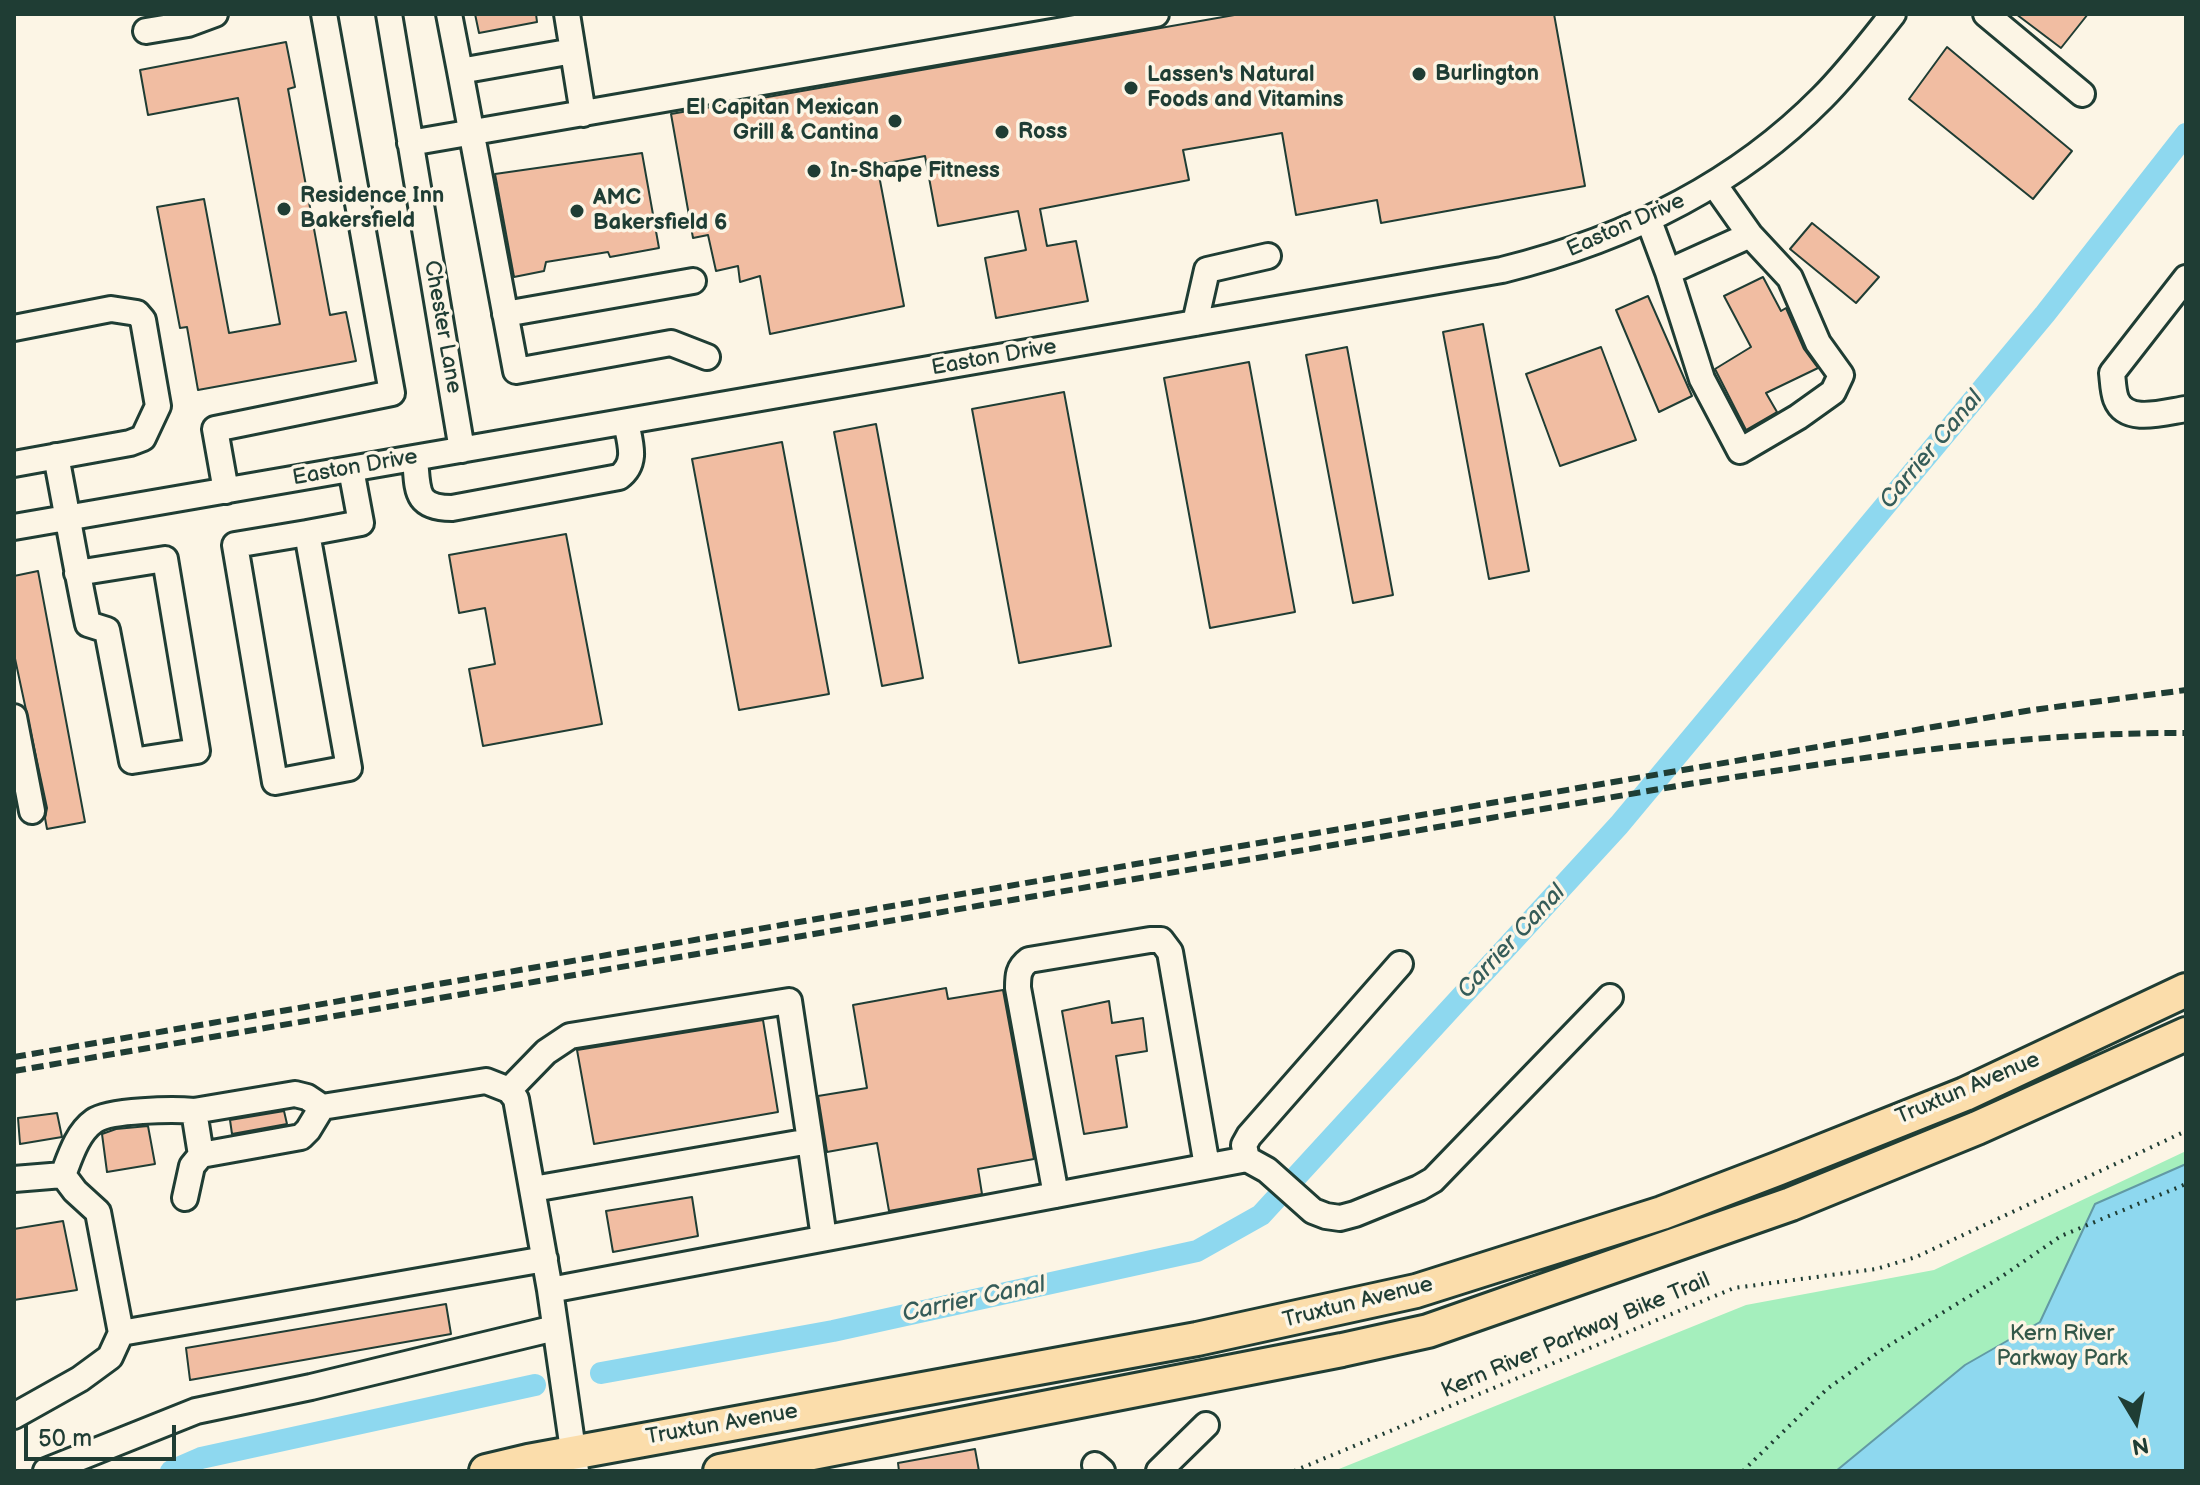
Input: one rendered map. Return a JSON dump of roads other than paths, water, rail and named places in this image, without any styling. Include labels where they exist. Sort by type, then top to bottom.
[{"type":"main road","name":"Truxtun Avenue","points":[[486,1471],[575,1462],[1197,1339],[1416,1291],[1662,1213],[1777,1169],[1965,1094],[2186,990]]},
{"type":"main road","name":"Truxtun Avenue","points":[[720,1471],[1428,1331],[1791,1204],[1977,1128],[2186,1034]]},
{"type":"street","points":[[146,31],[188,24],[215,14]]},
{"type":"street","points":[[226,491],[215,429],[392,393],[324,14]]},
{"type":"street","name":"Chester Lane","points":[[389,14],[462,450]]},
{"type":"street","points":[[449,14],[516,371],[671,343],[707,357]]},
{"type":"street","points":[[567,14],[583,114]]},
{"type":"street","points":[[410,143],[1156,14]]},
{"type":"street","name":"Easton Drive","points":[[14,527],[1502,270],[1598,243],[1649,221],[1714,184],[1755,155],[1821,99],[1893,14]]},
{"type":"street","points":[[1986,14],[2082,94]]},
{"type":"street","points":[[460,71],[573,51]]},
{"type":"street","points":[[1649,221],[1702,379],[1740,451],[1833,392],[1841,375],[1818,343],[1790,278],[1750,235],[1714,184]]},
{"type":"street","points":[[1668,272],[1750,235]]},
{"type":"street","points":[[1195,323],[1207,270],[1268,256]]},
{"type":"street","points":[[2186,278],[2112,373],[2116,401],[2128,413],[2146,415],[2186,409]]},
{"type":"street","points":[[505,314],[693,281]]},
{"type":"street","points":[[14,328],[111,309],[137,313],[143,320],[158,406],[143,438],[14,464]]},
{"type":"street","points":[[415,458],[418,493],[434,508],[452,508],[619,477],[628,470],[632,456],[626,422]]},
{"type":"street","points":[[56,456],[77,573],[88,624],[107,630],[132,761],[197,751],[165,559],[77,573]]},
{"type":"street","points":[[307,533],[349,768],[275,782],[235,545],[361,523],[351,469]]},
{"type":"street","points":[[14,717],[32,811]]},
{"type":"street","points":[[1056,1195],[1018,988],[1022,965],[1029,960],[1150,940],[1161,940],[1166,945],[1170,952],[1207,1166]]},
{"type":"street","points":[[1400,964],[1244,1145],[1257,1164],[1313,1211],[1326,1216],[1340,1218],[1355,1214],[1433,1180],[1610,997]]},
{"type":"street","points":[[509,1090],[546,1052],[570,1036],[789,1001],[824,1238]]},
{"type":"street","points":[[63,1175],[77,1140],[95,1120],[160,1109],[194,1111],[295,1094],[307,1097],[322,1107],[470,1082],[486,1081],[509,1090],[516,1099],[533,1189],[575,1462]]},
{"type":"street","points":[[185,1198],[192,1166],[201,1155],[301,1137],[322,1107]]},
{"type":"street","points":[[194,1111],[201,1155]]},
{"type":"street","points":[[533,1189],[810,1141]]},
{"type":"street","points":[[550,1290],[1207,1166],[1257,1164]]},
{"type":"street","points":[[14,1179],[63,1175]]},
{"type":"street","points":[[14,1416],[80,1379],[110,1357],[121,1333],[98,1212],[63,1175]]},
{"type":"street","points":[[121,1333],[545,1259]]},
{"type":"street","points":[[46,1471],[196,1411],[557,1340]]},
{"type":"street","points":[[1159,1471],[1206,1425]]},
{"type":"water","points":[[2186,1164],[2186,1471],[1836,1471],[1965,1365],[2040,1322],[2095,1204]]},
{"type":"waterway","name":"Carrier Canal","points":[[601,1373],[833,1331],[1197,1251],[1261,1215],[1619,825],[2045,314],[2186,134]]},
{"type":"waterway","name":"Carrier Canal","points":[[171,1471],[201,1458],[535,1385]]},
{"type":"railway","points":[[14,1057],[2032,710],[2186,690]]},
{"type":"railway","points":[[14,1071],[1689,784],[1998,742],[2186,733]]},
{"type":"place","name":"Burlington","points":[[1419,74]]},
{"type":"place","name":"Lassen's Natural Foods and Vitamins","points":[[1131,88]]},
{"type":"place","name":"El Capitan Mexican Grill & Cantina","points":[[895,121]]},
{"type":"place","name":"Ross","points":[[1002,132]]},
{"type":"place","name":"In-Shape Fitness","points":[[814,171]]},
{"type":"place","name":"Residence Inn Bakersfield","points":[[284,209]]},
{"type":"place","name":"AMC Bakersfield 6","points":[[577,211]]},
{"type":"park label","name":"Kern River Parkway Park","points":[[2062,1346]]}]
